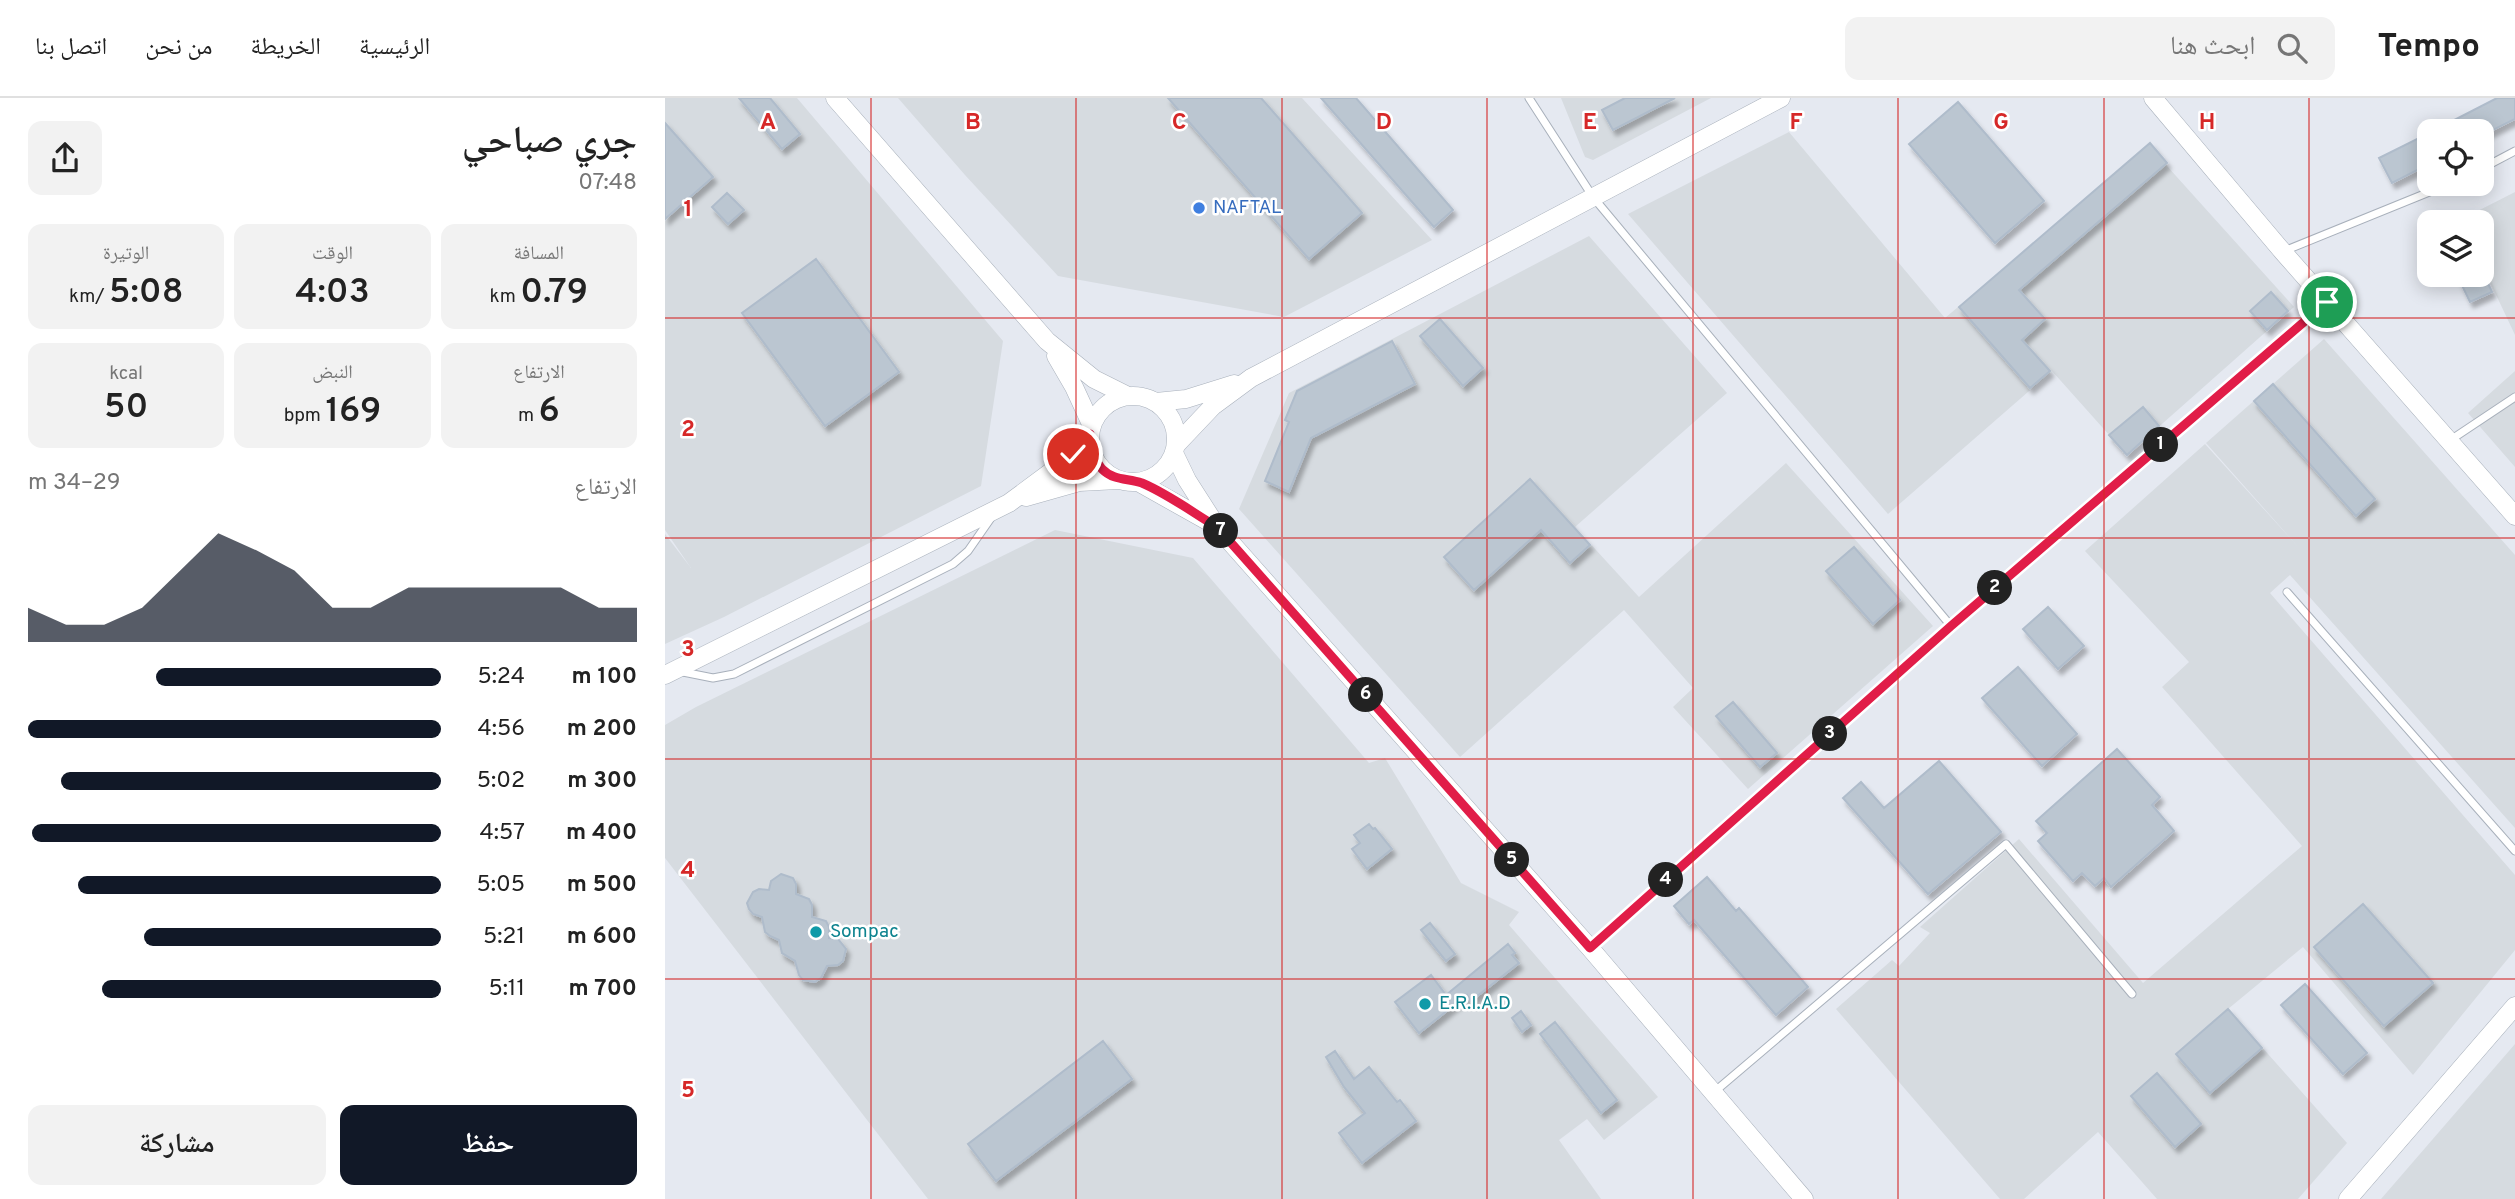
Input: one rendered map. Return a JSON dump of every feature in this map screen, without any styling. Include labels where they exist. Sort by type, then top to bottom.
[{"type":"street","points":[[835,98],[1047,341],[1083,372],[1128,396]]},
{"type":"street","points":[[1138,482],[1164,470],[1175,448],[1213,406],[1251,378],[1781,98]]},
{"type":"street","points":[[2153,98],[2515,516]]},
{"type":"street","points":[[1047,341],[1075,387],[1091,430]]},
{"type":"street","points":[[1156,402],[1200,395],[1251,378]]},
{"type":"street","points":[[1119,480],[1103,470],[1090,443],[1096,416],[1110,402],[1128,396],[1156,402],[1170,416],[1177,434],[1175,448],[1187,480],[1217,527],[1590,948],[1804,1199]]},
{"type":"street","points":[[670,673],[1003,505],[1063,463],[1091,430]]},
{"type":"street","points":[[1003,505],[1079,482],[1119,480],[1138,482],[1217,527]]},
{"type":"street","points":[[2348,1199],[2515,1006]]},
{"type":"lane","points":[[1529,98],[1593,197],[1951,626]]},
{"type":"lane","points":[[2494,162],[2515,151]]},
{"type":"lane","points":[[2283,251],[2419,196]]},
{"type":"lane","points":[[1590,948],[1951,626],[2327,302]]},
{"type":"lane","points":[[2449,440],[2515,397]]},
{"type":"lane","points":[[670,673],[720,678],[758,662],[953,564],[968,551],[1003,505]]},
{"type":"lane","points":[[2287,593],[2515,851]]},
{"type":"lane","points":[[1712,1094],[2006,844],[2132,994]]},
{"type":"shaded area","points":[[665,98],[797,98],[1003,341],[981,486],[724,617],[665,644],[665,534],[691,568],[665,530]]},
{"type":"shaded area","name":"NAFTAL","points":[[898,98],[1302,98],[1432,240],[1284,317],[1058,276]]},
{"type":"shaded area","points":[[1561,98],[1711,98],[1593,160],[1585,157]]},
{"type":"shaded area","points":[[1789,132],[1945,318],[2149,146],[2294,307],[2127,455],[2052,371],[1888,514],[1628,214]]},
{"type":"shaded area","points":[[2515,192],[2515,335],[2492,287],[2494,210],[2480,210]]},
{"type":"shaded area","points":[[1589,236],[1727,393],[1575,527],[1639,597],[1786,463],[1933,626],[1748,789],[1673,707],[1693,688],[1624,610],[1460,757],[1239,509],[1289,393]]},
{"type":"shaded area","points":[[2324,339],[2515,555],[2515,828],[2290,575],[2270,593],[2515,875],[2515,950],[2413,1075],[2303,947],[2228,1009],[2347,1143],[2298,1199],[2157,1199],[2098,1132],[2024,1199],[2000,1199],[1836,1009],[1892,960],[1899,966],[1930,933],[1920,927],[2019,839],[2143,983],[2302,846],[2162,687],[2189,662],[2085,551],[2205,444],[2300,549],[2206,443]]},
{"type":"shaded area","points":[[2515,371],[2515,467],[2468,413]]},
{"type":"shaded area","points":[[1055,530],[1193,558],[1369,763],[1385,758],[1461,883],[1519,912],[1509,925],[1658,1097],[1604,1140],[1587,1119],[1559,1140],[1601,1199],[928,1199],[665,858],[665,725],[696,707]]},
{"type":"shaded area","points":[[2515,1044],[2515,1199],[2381,1199]]},
{"type":"building","points":[[739,98],[770,98],[800,134],[782,149]]},
{"type":"building","points":[[1168,98],[1261,98],[1362,213],[1309,259]]},
{"type":"building","points":[[1321,98],[1356,98],[1453,210],[1434,227]]},
{"type":"building","points":[[1625,98],[1675,98],[1613,130],[1602,110]]},
{"type":"building","points":[[2497,98],[2515,98],[2515,119],[2494,130],[2494,119],[2456,119]]},
{"type":"building","points":[[1958,102],[2044,201],[1995,243],[1909,144]]},
{"type":"building","points":[[665,123],[713,177],[665,219]]},
{"type":"building","points":[[2417,139],[2417,170],[2392,183],[2379,158]]},
{"type":"building","points":[[2150,143],[2167,163],[2019,290],[2045,319],[2022,340],[2050,371],[2030,388],[1959,307]]},
{"type":"building","points":[[727,193],[744,210],[728,224],[712,207]]},
{"type":"building","points":[[816,259],[899,372],[825,426],[742,313]]},
{"type":"building","points":[[2463,287],[2490,287],[2492,292],[2470,302]]},
{"type":"building","points":[[2271,292],[2288,311],[2267,330],[2250,311]]},
{"type":"building","points":[[1440,319],[1483,368],[1463,386],[1420,336]]},
{"type":"building","points":[[1392,341],[1415,384],[1311,438],[1289,492],[1265,481],[1289,422],[1285,420],[1297,391]]},
{"type":"building","points":[[2273,384],[2375,499],[2356,516],[2254,401]]},
{"type":"building","points":[[2143,407],[2159,426],[2127,455],[2109,435]]},
{"type":"building","points":[[1530,479],[1590,545],[1570,563],[1541,530],[1474,590],[1444,557]]},
{"type":"building","points":[[1854,547],[1900,600],[1873,624],[1826,571]]},
{"type":"building","points":[[2048,607],[2084,646],[2058,669],[2023,629]]},
{"type":"building","points":[[2018,667],[2077,734],[2042,766],[1982,698]]},
{"type":"building","points":[[1733,702],[1777,753],[1760,767],[1716,716]]},
{"type":"building","points":[[2117,749],[2160,797],[2152,805],[2174,831],[2111,887],[2104,878],[2095,886],[2082,873],[2073,881],[2038,841],[2047,833],[2036,821]]},
{"type":"building","points":[[1939,761],[2001,832],[1928,894],[1843,798],[1861,782],[1884,808]]},
{"type":"building","points":[[1369,824],[1392,849],[1367,869],[1352,849],[1360,843],[1354,835]]},
{"type":"building","points":[[781,874],[793,878],[796,894],[809,899],[812,905],[812,917],[826,921],[829,938],[838,939],[846,949],[843,961],[838,965],[827,966],[821,978],[815,982],[803,980],[795,961],[782,953],[779,940],[765,932],[762,917],[753,914],[747,903],[753,892],[759,889],[769,890],[771,881]]},
{"type":"building","points":[[1707,877],[1736,911],[1739,908],[1808,987],[1776,1015],[1694,920],[1689,924],[1674,906]]},
{"type":"building","points":[[2363,904],[2433,983],[2384,1026],[2314,947]]},
{"type":"building","name":"E.R.I.A.D","points":[[1430,923],[1455,954],[1446,961],[1421,930]]},
{"type":"building","points":[[1508,944],[1519,963],[1471,1001],[1467,995],[1419,1033],[1395,1002],[1431,975],[1446,995]]},
{"type":"building","points":[[2305,984],[2367,1053],[2343,1074],[2281,1005]]},
{"type":"building","points":[[2228,1009],[2262,1048],[2210,1093],[2176,1054]]},
{"type":"building","points":[[1521,1011],[1531,1025],[1522,1032],[1512,1018]]},
{"type":"building","points":[[1555,1022],[1617,1100],[1601,1113],[1540,1034]]},
{"type":"building","points":[[1103,1041],[1132,1079],[996,1181],[968,1144]]},
{"type":"building","points":[[1335,1051],[1354,1079],[1369,1067],[1416,1121],[1362,1163],[1339,1133],[1365,1113],[1344,1087],[1326,1057]]},
{"type":"building","points":[[2157,1073],[2201,1124],[2175,1147],[2131,1096]]},
{"type":"place","name":"NAFTAL","points":[[1199,208]]},
{"type":"place","name":"Sompac","points":[[816,932]]},
{"type":"place","name":"E.R.I.A.D","points":[[1425,1004]]},
{"type":"route","points":[[1073,454],[1090,434],[1093,453],[1103,470],[1119,480],[1138,482],[1217,527],[1590,948],[1951,626],[2327,302]]}]
